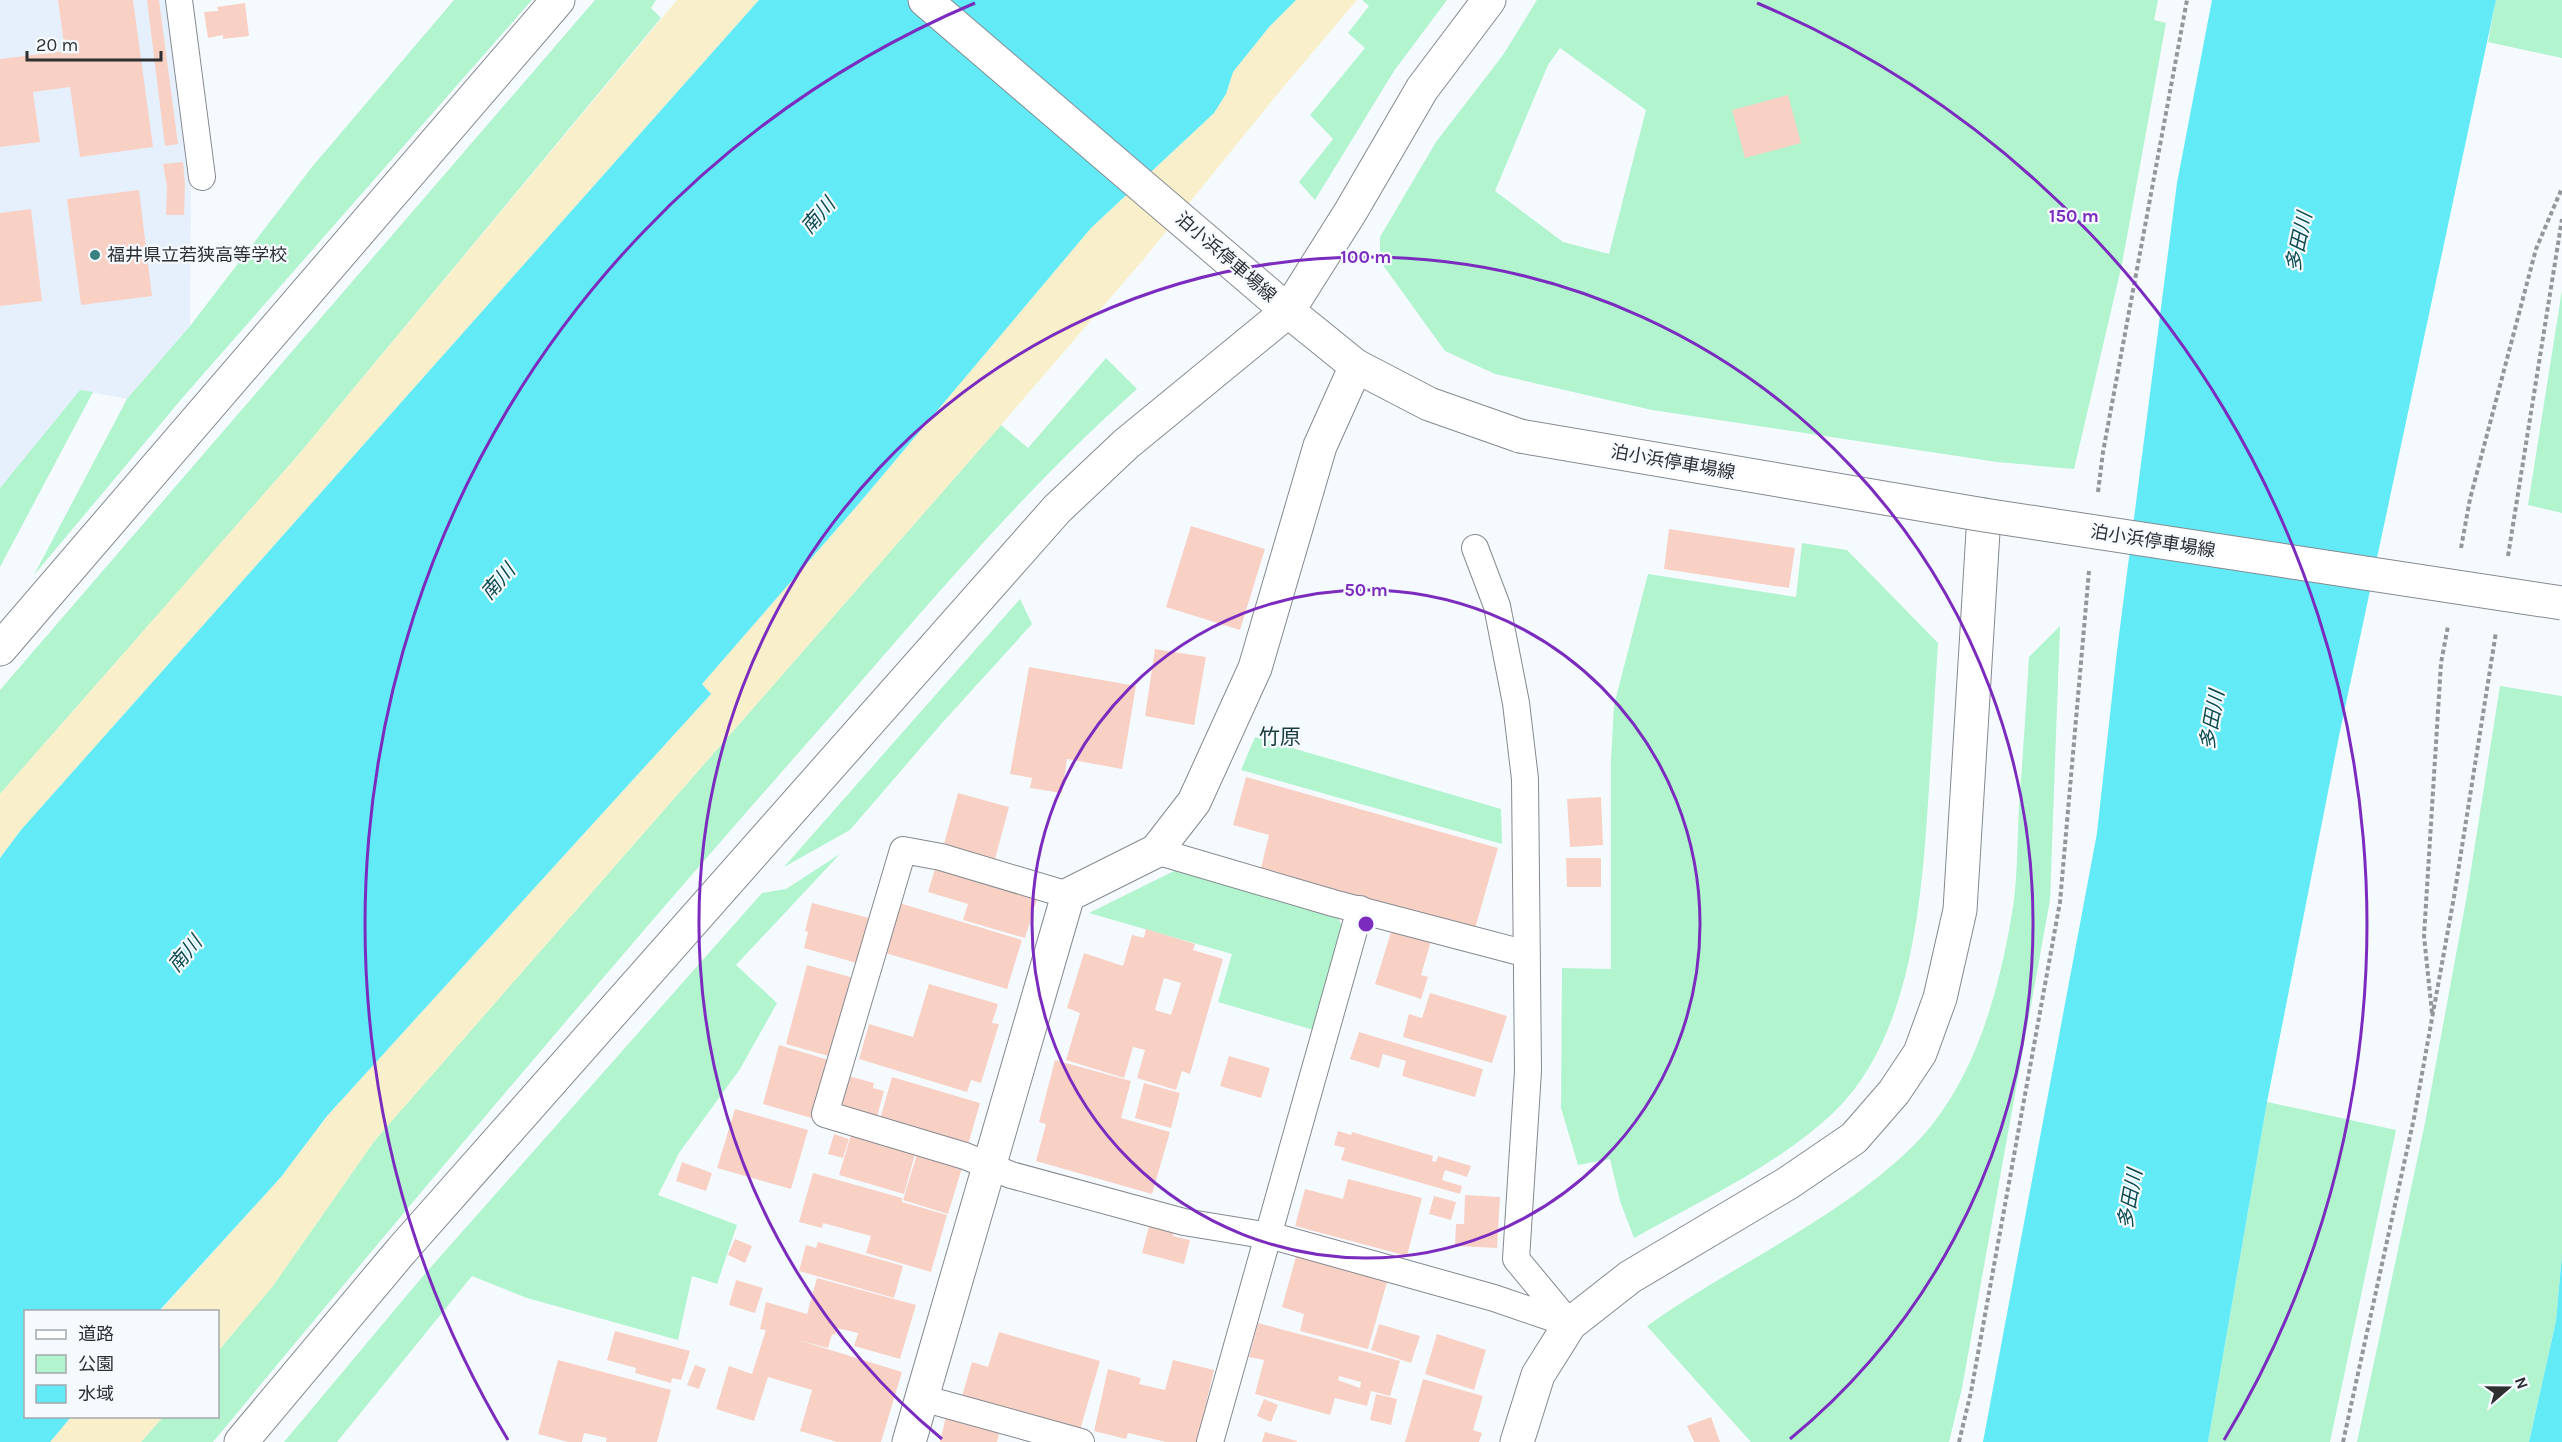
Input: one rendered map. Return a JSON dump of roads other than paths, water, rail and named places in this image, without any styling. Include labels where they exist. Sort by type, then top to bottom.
[{"type":"street","points":[[0,649],[558,0]]},
{"type":"street","name":"泊小浜停車場線","points":[[925,0],[1288,311],[1356,366],[1429,404],[1520,436],[1984,515],[2562,603]]},
{"type":"street","points":[[241,1442],[401,1251],[1058,509],[1126,444],[1288,311],[1351,211],[1422,89],[1489,0]]},
{"type":"street","points":[[909,1442],[1068,895],[1156,852],[1194,802],[1255,668],[1320,446],[1356,366]]},
{"type":"street","points":[[1516,1442],[1538,1375],[1570,1324],[1630,1277],[1788,1183],[1854,1138],[1894,1092],[1920,1053],[1940,998],[1960,910],[1984,515]]},
{"type":"lane","points":[[179,0],[202,177]]},
{"type":"lane","points":[[1476,548],[1497,606],[1516,703],[1525,779],[1528,1071],[1516,1259],[1570,1324]]},
{"type":"lane","points":[[1068,895],[941,857],[903,850],[825,1114],[965,1156],[1011,1175],[1184,1222],[1268,1236],[1494,1298],[1570,1324]]},
{"type":"lane","points":[[1156,852],[1333,903],[1527,954]]},
{"type":"lane","points":[[1210,1442],[1360,909]]},
{"type":"lane","points":[[922,1398],[1081,1442]]},
{"type":"water","name":"南川","points":[[759,0],[1296,0],[1269,27],[1233,72],[1226,94],[1214,113],[1091,228],[856,507],[702,684],[711,694],[327,1116],[281,1177],[160,1310],[24,1310],[24,1418],[70,1418],[50,1442],[0,1442],[0,858],[21,830]]},
{"type":"water","name":"多田川","points":[[2212,0],[2496,0],[2339,736],[2267,1102],[2208,1442],[1983,1442],[2097,833],[2117,651],[2177,183]]},
{"type":"water","points":[[2562,1254],[2562,1442],[2529,1442],[2556,1321]]},
{"type":"place","name":"福井県立若狭高等学校","points":[[95,255]]},
{"type":"district","name":"竹原","points":[[1280,737]]}]
